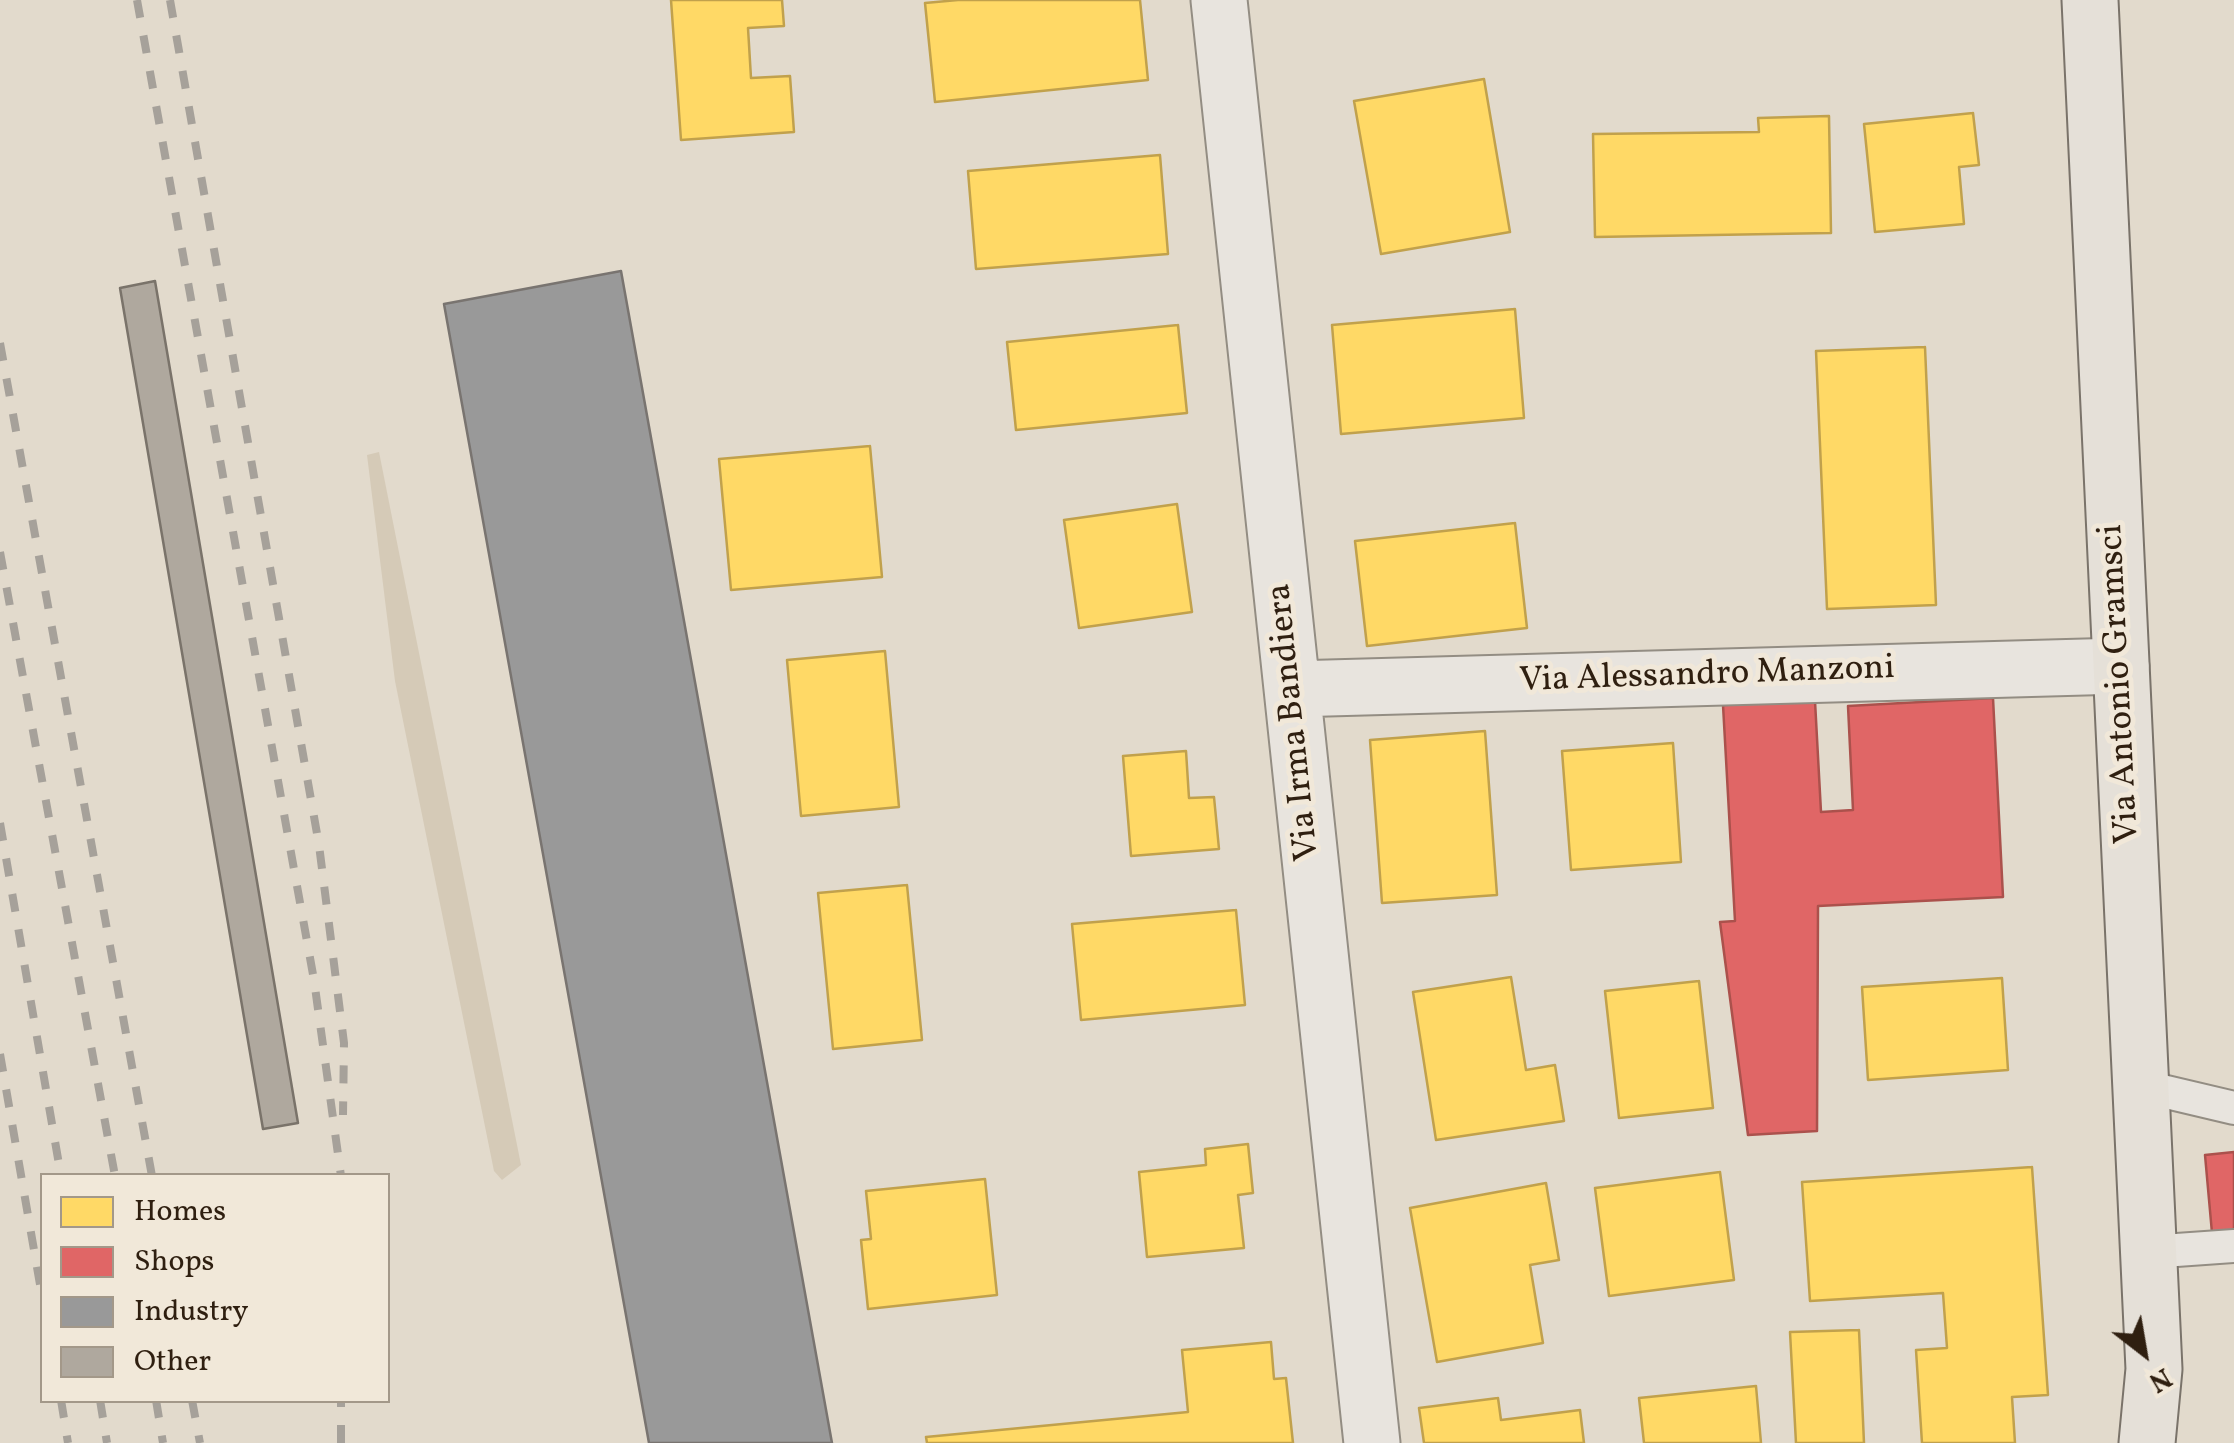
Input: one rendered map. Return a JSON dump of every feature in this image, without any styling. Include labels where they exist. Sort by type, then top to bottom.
[{"type":"main road","name":"Via Antonio Gramsci","points":[[2090,0],[2154,1369],[2168,1443]]},
{"type":"main road","name":"Via Antonio Gramsci","points":[[2147,1443],[2154,1369]]},
{"type":"street","name":"Via Irma Bandiera","points":[[1219,0],[1372,1443]]},
{"type":"street","name":"Via Alessandro Manzoni","points":[[1292,689],[2121,666]]},
{"type":"lane","points":[[2141,1086],[2234,1108]]},
{"type":"lane","points":[[2148,1252],[2234,1246]]},
{"type":"shaded area","points":[[379,452],[521,1165],[502,1180],[494,1171],[395,681],[367,455]]},
{"type":"building: Homes","points":[[671,0],[782,0],[784,26],[748,28],[751,78],[790,76],[794,132],[681,140]]},
{"type":"building: Homes","points":[[1140,0],[1148,80],[935,102],[925,3]]},
{"type":"building: Homes","points":[[1484,79],[1510,232],[1381,254],[1354,101]]},
{"type":"building: Homes","points":[[1973,113],[1979,165],[1959,167],[1964,224],[1875,232],[1864,124]]},
{"type":"building: Homes","points":[[1829,116],[1831,233],[1595,237],[1593,134],[1759,132],[1758,118]]},
{"type":"building: Homes","points":[[1160,155],[1168,254],[976,269],[968,171]]},
{"type":"building: Homes","points":[[1515,309],[1524,418],[1341,434],[1332,325]]},
{"type":"building: Homes","points":[[1178,325],[1187,413],[1016,430],[1007,342]]},
{"type":"building: Homes","points":[[1925,347],[1936,605],[1827,609],[1816,351]]},
{"type":"building: Homes","points":[[870,446],[882,577],[731,590],[719,459]]},
{"type":"building: Homes","points":[[1177,504],[1192,612],[1079,628],[1064,520]]},
{"type":"building: Homes","points":[[1515,523],[1527,628],[1367,646],[1355,541]]},
{"type":"building: Homes","points":[[885,651],[899,807],[801,816],[787,660]]},
{"type":"building: Homes","points":[[1485,731],[1497,895],[1382,903],[1370,740]]},
{"type":"building: Homes","points":[[1673,743],[1681,862],[1571,870],[1562,751]]},
{"type":"building: Homes","points":[[1186,751],[1189,798],[1214,797],[1219,849],[1131,856],[1123,756]]},
{"type":"building: Homes","points":[[907,885],[922,1040],[833,1049],[818,893]]},
{"type":"building: Homes","points":[[1236,910],[1245,1005],[1081,1020],[1072,924]]},
{"type":"building: Homes","points":[[1511,977],[1526,1070],[1555,1065],[1564,1121],[1436,1140],[1413,992]]},
{"type":"building: Homes","points":[[2002,978],[2008,1070],[1868,1080],[1862,987]]},
{"type":"building: Homes","points":[[1699,981],[1713,1108],[1619,1118],[1605,991]]},
{"type":"building: Homes","points":[[1248,1144],[1253,1193],[1238,1195],[1244,1248],[1147,1257],[1139,1172],[1206,1165],[1205,1149]]},
{"type":"building: Homes","points":[[2032,1167],[2048,1395],[2012,1397],[2015,1443],[1922,1443],[1916,1350],[1947,1348],[1943,1293],[1810,1301],[1802,1182]]},
{"type":"building: Homes","points":[[1720,1172],[1734,1280],[1609,1296],[1595,1188]]},
{"type":"building: Homes","points":[[985,1179],[997,1295],[868,1309],[861,1240],[871,1239],[866,1191]]},
{"type":"building: Homes","points":[[1546,1183],[1559,1260],[1530,1265],[1543,1343],[1437,1362],[1410,1208]]},
{"type":"building: Homes","points":[[1859,1330],[1864,1443],[1796,1443],[1790,1332]]},
{"type":"building: Homes","points":[[1271,1342],[1274,1379],[1286,1378],[1293,1443],[927,1443],[926,1437],[1188,1412],[1182,1350]]},
{"type":"building: Homes","points":[[1756,1386],[1761,1443],[1644,1443],[1639,1398]]},
{"type":"building: Homes","points":[[1498,1398],[1501,1420],[1580,1410],[1584,1443],[1424,1443],[1419,1408]]},
{"type":"building: Shops","points":[[1993,698],[2003,897],[1818,906],[1817,1131],[1748,1135],[1720,922],[1735,921],[1723,705],[1815,701],[1821,812],[1853,810],[1848,706]]},
{"type":"building: Shops","points":[[2234,1152],[2234,1231],[2212,1233],[2205,1155]]},
{"type":"building: Industry","points":[[621,271],[832,1443],[649,1443],[444,304]]},
{"type":"building: Other","points":[[155,281],[298,1123],[263,1129],[120,288]]},
{"type":"railway","points":[[137,0],[314,980],[341,1173]]},
{"type":"railway","points":[[170,0],[319,845],[344,1043],[343,1115]]},
{"type":"railway","points":[[0,343],[151,1173]]},
{"type":"railway","points":[[0,552],[114,1173]]},
{"type":"railway","points":[[0,823],[60,1173]]},
{"type":"railway","points":[[0,1054],[40,1284]]},
{"type":"railway","points":[[61,1403],[68,1443]]},
{"type":"railway","points":[[100,1403],[107,1443]]},
{"type":"railway","points":[[156,1403],[163,1443]]},
{"type":"railway","points":[[193,1403],[200,1443]]},
{"type":"railway","points":[[341,1403],[341,1443]]}]
